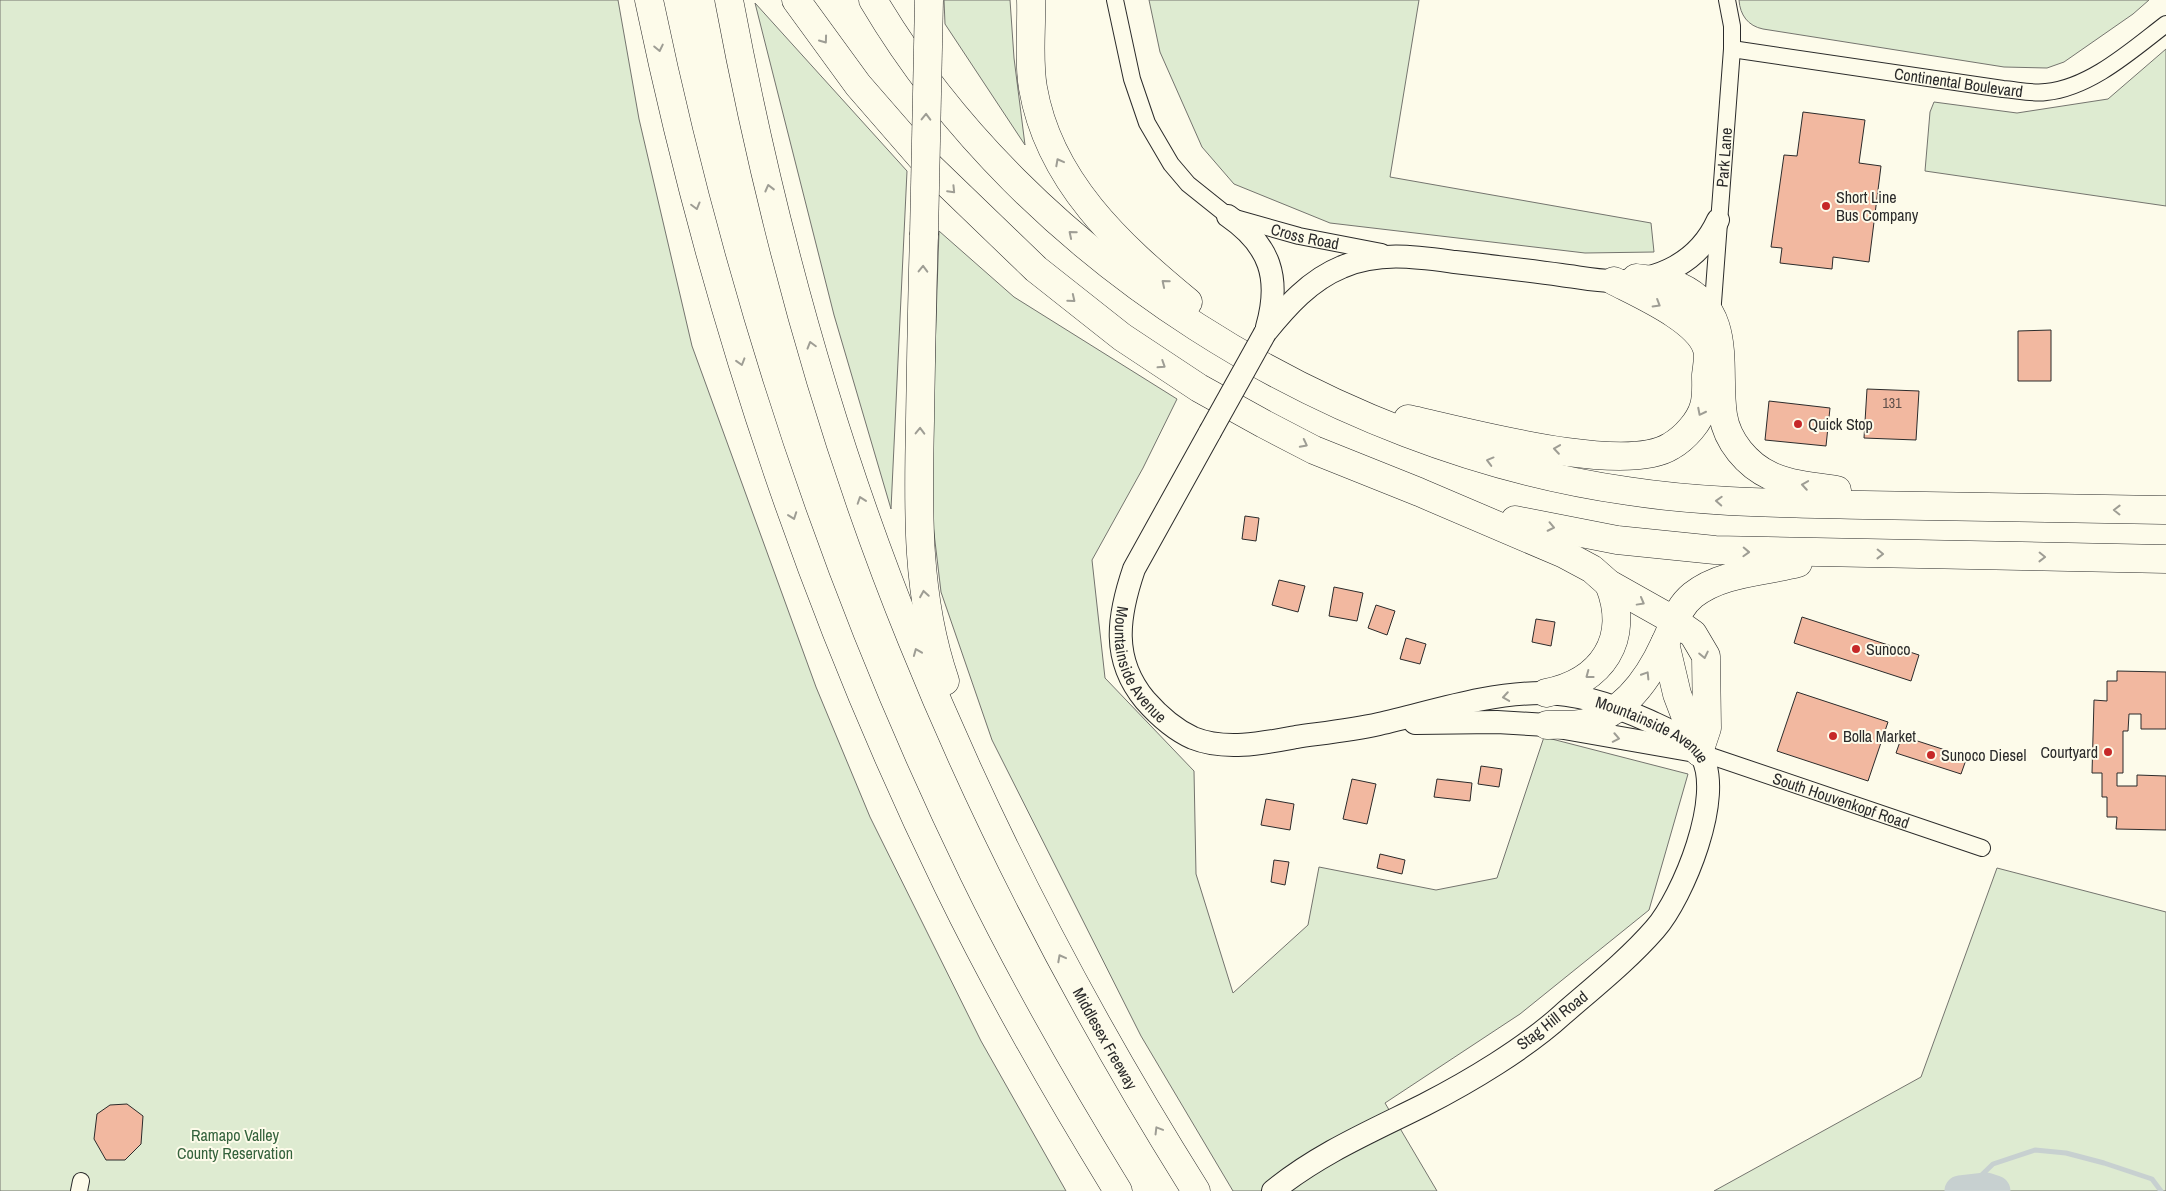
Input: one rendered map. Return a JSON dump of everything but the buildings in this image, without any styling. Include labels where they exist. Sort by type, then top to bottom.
[{"type":"highway","points":[[649,0],[688,173],[737,350],[779,478],[843,650],[902,788],[973,934],[1032,1046],[1118,1191]]},
{"type":"highway","points":[[728,0],[761,158],[791,274],[827,397],[862,503],[900,610],[935,696],[986,810],[1032,903]]},
{"type":"highway","points":[[796,0],[858,85],[924,162],[999,236],[1078,304],[1163,366],[1264,424],[1314,450],[1419,492],[1564,554],[1592,569],[1669,631],[1694,634],[1706,656],[1707,728],[1699,752]]},
{"type":"highway","points":[[873,0],[903,48],[934,89],[998,163],[1069,231],[1152,296],[1239,353],[1335,404],[1436,444],[1483,460],[1533,473],[1624,491],[1718,501],[2166,510]]},
{"type":"highway","points":[[890,0],[942,84],[998,163]]},
{"type":"highway","points":[[929,0],[918,520],[926,603],[944,678],[1032,903]]},
{"type":"highway","points":[[1031,0],[1032,85],[1036,105],[1050,145],[1074,188],[1089,208],[1134,256],[1197,309],[1286,378]]},
{"type":"highway","points":[[1625,280],[1664,281],[1680,287],[1697,299],[1712,316],[1722,352],[1723,416],[1733,443],[1750,463],[1770,476],[1791,482],[1939,506]]},
{"type":"highway","points":[[1625,280],[1674,314],[1697,333],[1708,350]]},
{"type":"highway","points":[[1335,404],[1526,444],[1588,453],[1638,456],[1670,447],[1684,436],[1695,423],[1704,406],[1712,316]]},
{"type":"highway","points":[[1419,492],[1521,521],[1617,540],[1715,550],[2166,559]]},
{"type":"highway","points":[[1547,725],[1583,724],[1603,718],[1619,707],[1632,695],[1683,604],[1711,584],[1744,573],[1770,570],[1831,553]]},
{"type":"highway","points":[[1546,693],[1578,683],[1594,672],[1604,660],[1614,638],[1618,621],[1616,602],[1609,584]]},
{"type":"highway","points":[[1669,631],[1677,694],[1699,752]]},
{"type":"highway","name":"Middlesex Freeway","points":[[1032,903],[1120,1066],[1190,1181]]},
{"type":"street","name":"Cross Road","points":[[1115,0],[1138,100],[1158,144],[1188,184],[1228,216],[1326,242],[1409,256],[1625,280]]},
{"type":"street","name":"Park Lane","points":[[1712,316],[1732,49],[1732,26],[1727,0]]},
{"type":"street","name":"Continental Boulevard","points":[[1732,49],[2003,88],[2045,92],[2074,86],[2110,64],[2166,24]]},
{"type":"street","name":"Mountainside Avenue","points":[[1228,216],[1255,238],[1271,270],[1274,296],[1266,332]]},
{"type":"street","points":[[1625,280],[1676,267],[1697,252],[1710,238],[1718,220]]},
{"type":"street","name":"Mountainside Avenue","points":[[1409,256],[1363,260],[1342,266],[1326,275],[1295,298],[1266,332],[1134,569],[1127,589],[1119,626],[1122,661],[1139,693],[1162,720],[1195,739],[1230,745],[1277,741],[1376,724],[1442,708],[1524,694],[1546,693],[1619,707],[1669,730],[1699,752]]},
{"type":"street","name":"Mountainside Avenue","points":[[1376,724],[1497,722],[1547,725],[1699,752]]},
{"type":"street","name":"South Houvenkopf Road","points":[[1699,752],[1982,848]]},
{"type":"street","name":"Stag Hill Road","points":[[1273,1191],[1292,1175],[1326,1155],[1427,1104],[1494,1064],[1556,1021],[1657,927],[1681,889],[1709,798],[1709,773],[1699,752]]},
{"type":"green space","name":"Ramapo Valley County Reservation","points":[[0,0],[618,0],[639,119],[692,346],[816,687],[870,817],[981,1041],[1066,1191],[0,1191]]},
{"type":"green space","points":[[944,0],[1010,0],[1014,58],[1025,145],[945,24]]},
{"type":"green space","points":[[1149,0],[1419,0],[1390,177],[1651,223],[1654,252],[1585,253],[1330,223],[1234,184],[1202,147],[1160,52]]},
{"type":"green space","points":[[1739,0],[2149,0],[2133,14],[2064,62],[2047,68],[2004,67],[1758,28],[1743,15]]},
{"type":"green space","points":[[755,3],[907,171],[891,509],[834,315]]},
{"type":"green space","points":[[2166,49],[2166,206],[1925,171],[1930,112],[1934,102],[2017,113],[2108,99]]},
{"type":"green space","points":[[939,231],[1014,297],[1177,399],[1143,468],[1092,560],[1105,678],[1194,771],[1196,874],[1233,993],[1308,925],[1319,867],[1436,890],[1497,878],[1544,737],[1688,774],[1649,910],[1520,1014],[1385,1103],[1437,1191],[1233,1191],[1141,1036],[992,740],[941,592],[930,499]]},
{"type":"green space","points":[[1997,868],[2166,912],[2166,1191],[1714,1191],[1921,1077]]},
{"type":"waterway","points":[[1966,1190],[1993,1164],[2035,1150],[2066,1153],[2104,1163],[2152,1179],[2161,1191]]},
{"type":"waterway","points":[[1960,1191],[1986,1188],[1995,1191]]},
{"type":"place","name":"Short Line Bus Company","points":[[1826,206]]},
{"type":"place","name":"Quick Stop","points":[[1798,424]]},
{"type":"place","name":"Sunoco","points":[[1856,649]]},
{"type":"place","name":"Bolla Market","points":[[1833,736]]},
{"type":"place","name":"Courtyard","points":[[2108,752]]},
{"type":"place","name":"Sunoco Diesel","points":[[1931,755]]}]
